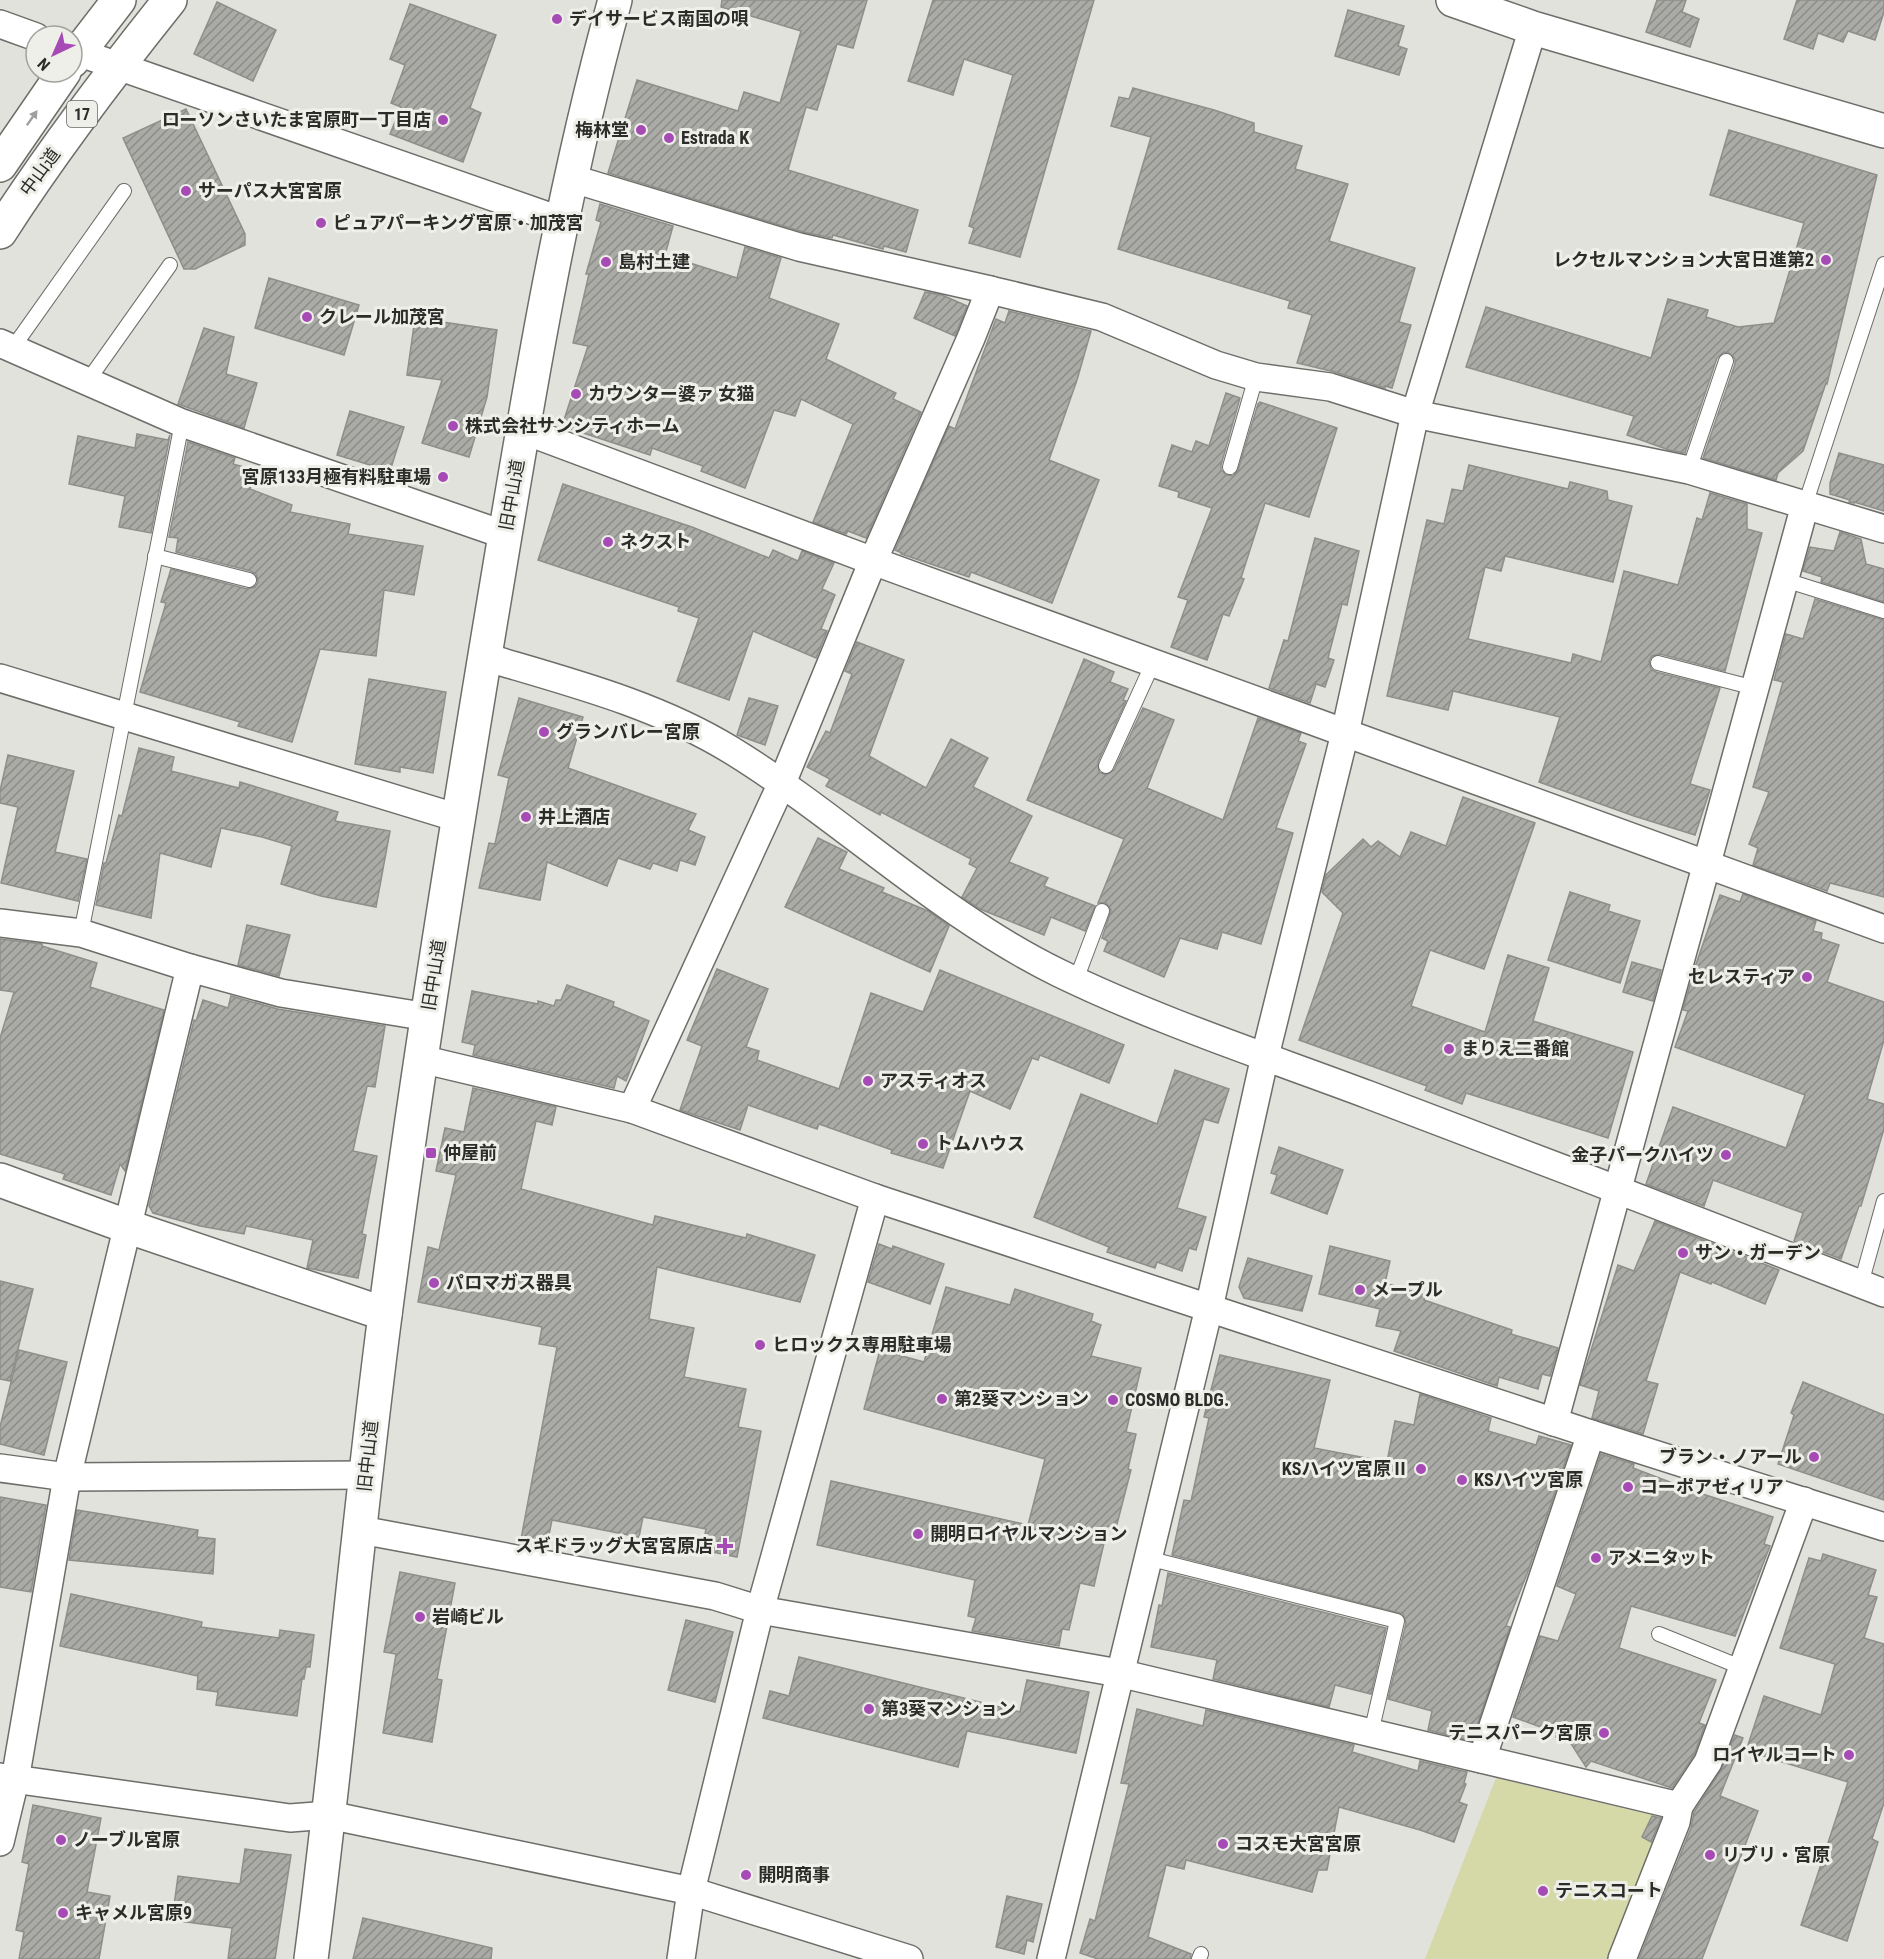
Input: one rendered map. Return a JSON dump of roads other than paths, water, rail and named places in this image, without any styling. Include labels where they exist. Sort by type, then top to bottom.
[{"type":"main road","name":"中山道","points":[[84,44],[119,0]]},
{"type":"main road","name":"中山道","points":[[0,231],[116,66],[170,0]]},
{"type":"main road","name":"旧中山道","points":[[310,1959],[329,1815],[361,1530],[365,1475],[385,1314],[458,818],[523,430],[570,178],[615,0]]},
{"type":"main road","points":[[1453,0],[1533,28],[1884,131]]},
{"type":"main road","name":"中山道","points":[[0,165],[55,84]]},
{"type":"main road","points":[[0,1180],[126,1226],[385,1314]]},
{"type":"street","points":[[0,24],[24,32]]},
{"type":"street","points":[[1052,1959],[1119,1673],[1209,1308],[1265,1056],[1345,733],[1415,414],[1533,28]]},
{"type":"street","points":[[84,61],[116,66],[562,221]]},
{"type":"street","points":[[570,178],[799,247],[1102,317],[1216,364],[1256,377],[1330,387],[1415,414],[1689,470],[1884,530]]},
{"type":"street","points":[[633,1109],[782,783],[873,561],[990,290]]},
{"type":"street","points":[[6,346],[182,423],[505,535]]},
{"type":"street","points":[[523,430],[873,561],[1884,929]]},
{"type":"street","points":[[1554,1422],[1805,505]]},
{"type":"street","points":[[485,657],[652,709],[728,748],[782,783],[911,879],[1008,945],[1076,980],[1140,1009],[1873,1288]]},
{"type":"street","points":[[0,678],[458,818]]},
{"type":"street","points":[[0,923],[81,933],[190,968],[280,993],[428,1017]]},
{"type":"street","points":[[0,1842],[7,1778],[68,1477],[126,1226],[190,968]]},
{"type":"street","points":[[421,1059],[633,1109],[874,1198],[1554,1422],[1884,1527]]},
{"type":"street","points":[[681,1959],[691,1892],[760,1610],[874,1198]]},
{"type":"street","points":[[1482,1760],[1591,1434]]},
{"type":"street","points":[[0,1468],[68,1477],[365,1475]]},
{"type":"street","points":[[1622,1959],[1676,1822],[1679,1806],[1708,1762],[1804,1501]]},
{"type":"street","points":[[361,1530],[715,1596],[760,1610],[1119,1673],[1679,1806]]},
{"type":"street","points":[[7,1778],[290,1818],[329,1815],[691,1892],[909,1959]]},
{"type":"lane","points":[[6,346],[124,191]]},
{"type":"lane","points":[[1805,505],[1884,264]]},
{"type":"lane","points":[[87,382],[170,265]]},
{"type":"lane","points":[[1689,470],[1726,361]]},
{"type":"lane","points":[[1230,467],[1256,377]]},
{"type":"lane","points":[[81,933],[182,423]]},
{"type":"lane","points":[[155,556],[249,580]]},
{"type":"lane","points":[[1785,580],[1884,611]]},
{"type":"lane","points":[[1106,766],[1153,663]]},
{"type":"lane","points":[[1658,663],[1755,688]]},
{"type":"lane","points":[[1076,980],[1102,911]]},
{"type":"lane","points":[[1873,1288],[1884,1201]]},
{"type":"lane","points":[[1147,1558],[1396,1621],[1371,1733]]},
{"type":"lane","points":[[1659,1634],[1743,1668]]},
{"type":"place","name":"デイサービス南国の唄","points":[[557,19]]},
{"type":"place","name":"ローソンさいたま宮原町一丁目店","points":[[443,120]]},
{"type":"place","name":"梅林堂","points":[[641,130]]},
{"type":"place","name":"Estrada K","points":[[669,138]]},
{"type":"place","name":"サーパス大宮宮原","points":[[186,191]]},
{"type":"place","name":"ピュアパーキング宮原・加茂宮","points":[[321,223]]},
{"type":"place","name":"レクセルマンション大宮日進第2","points":[[1826,260]]},
{"type":"place","name":"島村土建","points":[[606,262]]},
{"type":"place","name":"クレール加茂宮","points":[[307,317]]},
{"type":"place","name":"カウンター婆ァ 女猫","points":[[576,394]]},
{"type":"place","name":"株式会社サンシティホーム","points":[[453,426]]},
{"type":"place","name":"宮原133月極有料駐車場","points":[[443,477]]},
{"type":"place","name":"ネクスト","points":[[608,542]]},
{"type":"place","name":"グランバレー宮原","points":[[544,732]]},
{"type":"place","name":"井上酒店","points":[[526,817]]},
{"type":"place","name":"セレスティア","points":[[1807,977]]},
{"type":"place","name":"まりえ二番館","points":[[1449,1049]]},
{"type":"place","name":"アスティオス","points":[[868,1081]]},
{"type":"place","name":"トムハウス","points":[[923,1144]]},
{"type":"place","name":"仲屋前","points":[[431,1153]]},
{"type":"place","name":"金子パークハイツ","points":[[1726,1155]]},
{"type":"place","name":"サン・ガーデン","points":[[1683,1253]]},
{"type":"place","name":"パロマガス器具","points":[[434,1283]]},
{"type":"place","name":"メープル","points":[[1360,1290]]},
{"type":"place","name":"ヒロックス専用駐車場","points":[[760,1345]]},
{"type":"place","name":"第2葵マンション","points":[[942,1399]]},
{"type":"place","name":"COSMO BLDG.","points":[[1113,1400]]},
{"type":"place","name":"ブラン・ノアール","points":[[1814,1457]]},
{"type":"place","name":"KSハイツ宮原Ⅱ","points":[[1421,1469]]},
{"type":"place","name":"KSハイツ宮原","points":[[1462,1480]]},
{"type":"place","name":"コーポアゼィリア","points":[[1628,1487]]},
{"type":"place","name":"開明ロイヤルマンション","points":[[918,1534]]},
{"type":"place","name":"スギドラッグ大宮宮原店","points":[[725,1546]]},
{"type":"place","name":"アメニタット","points":[[1596,1558]]},
{"type":"place","name":"岩崎ビル","points":[[420,1617]]},
{"type":"place","name":"第3葵マンション","points":[[869,1709]]},
{"type":"place","name":"テニスパーク宮原","points":[[1604,1733]]},
{"type":"place","name":"ロイヤルコート","points":[[1849,1755]]},
{"type":"place","name":"ノーブル宮原","points":[[61,1840]]},
{"type":"place","name":"コスモ大宮宮原","points":[[1223,1844]]},
{"type":"place","name":"リブリ・宮原","points":[[1710,1855]]},
{"type":"place","name":"開明商事","points":[[746,1875]]},
{"type":"place","name":"テニスコート","points":[[1543,1891]]},
{"type":"place","name":"キャメル宮原9","points":[[63,1913]]}]
